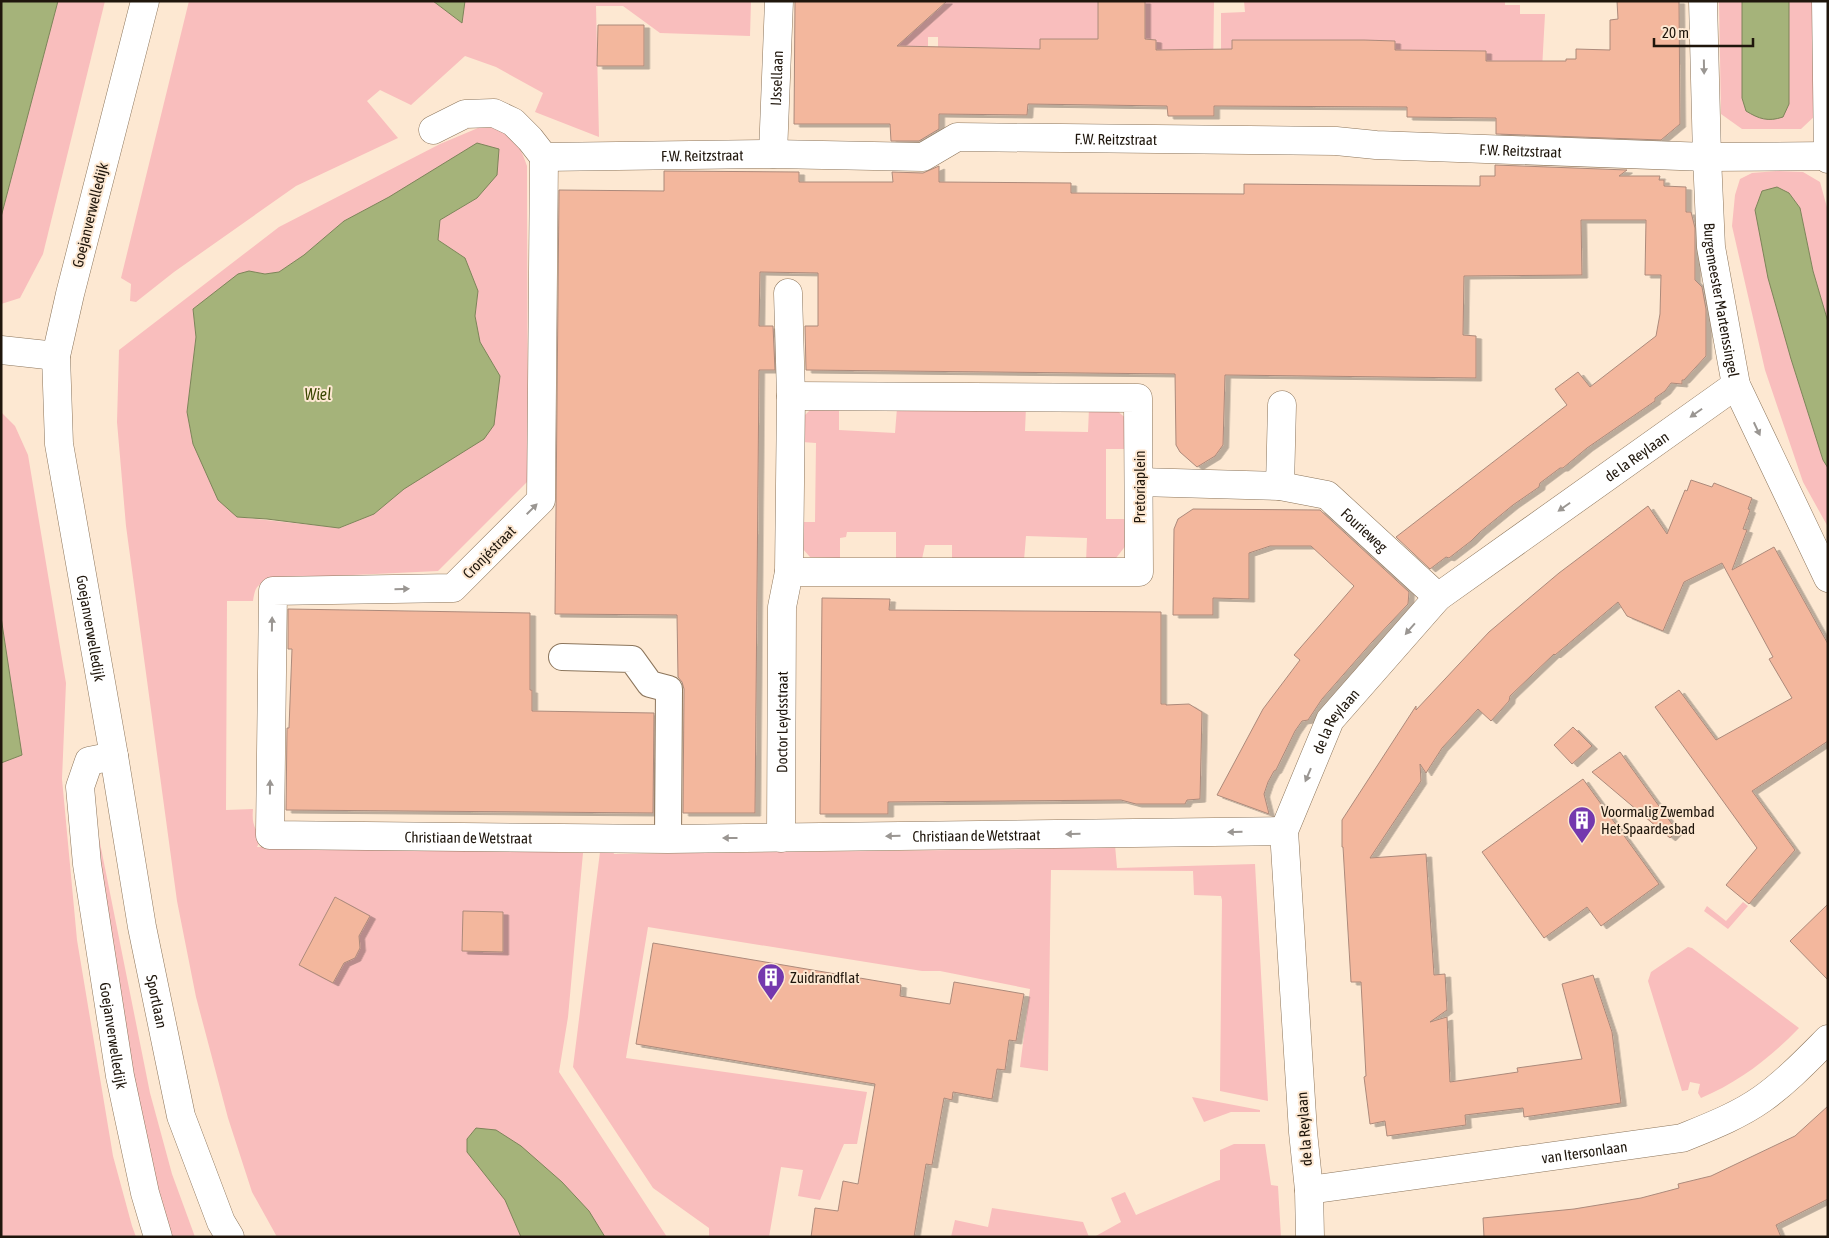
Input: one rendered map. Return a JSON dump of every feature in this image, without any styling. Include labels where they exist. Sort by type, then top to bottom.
[{"type":"street","name":"Goejanverwelledijk","points":[[145,1],[56,356],[59,444],[114,756],[89,761],[80,787],[86,864],[120,1076],[145,1193],[158,1237]]},
{"type":"street","name":"IJssellaan","points":[[773,154],[779,1]]},
{"type":"street","name":"Burgemeester Martenssingel","points":[[1703,1],[1706,157],[1711,247],[1736,384],[1828,578]]},
{"type":"street","points":[[1826,1],[1828,157]]},
{"type":"street","points":[[433,130],[466,114],[494,113],[513,122],[544,157]]},
{"type":"street","name":"F.W. Reitzstraat","points":[[544,157],[773,154],[923,157],[957,136],[1336,141],[1376,146],[1706,157],[1828,157]]},
{"type":"street","name":"Cronjéstraat","points":[[270,836],[273,591],[453,588],[541,500],[544,157]]},
{"type":"street","points":[[788,293],[791,396],[789,572]]},
{"type":"street","points":[[1,350],[56,356]]},
{"type":"street","name":"de la Reylaan","points":[[1310,1237],[1309,1190],[1303,1132],[1284,832],[1330,720],[1438,597],[1736,384]]},
{"type":"street","name":"Pretoriaplein","points":[[789,572],[1139,572],[1138,398],[791,396]]},
{"type":"street","points":[[1280,486],[1282,405]]},
{"type":"street","name":"Fourieweg","points":[[1139,482],[1280,486],[1326,495],[1438,597]]},
{"type":"street","name":"Doctor Leydsstraat","points":[[781,838],[782,607],[789,572]]},
{"type":"street","points":[[562,657],[632,659],[650,684],[669,688],[668,839]]},
{"type":"street","name":"Sportlaan","points":[[114,756],[142,927],[181,1116],[220,1222],[230,1237]]},
{"type":"street","name":"Christiaan de Wetstraat","points":[[270,836],[668,839],[1284,832]]},
{"type":"street","name":"van Itersonlaan","points":[[1309,1190],[1682,1138],[1722,1122],[1761,1100],[1793,1074],[1828,1039]]},
{"type":"shaded area","points":[[58,1],[105,1],[43,254],[20,298],[1,304],[1,217]]},
{"type":"shaded area","points":[[189,1],[433,1],[461,22],[465,1],[751,1],[750,36],[660,33],[623,6],[596,6],[599,137],[535,112],[543,93],[496,67],[465,56],[411,105],[380,90],[367,101],[398,138],[296,186],[174,272],[136,302],[130,301],[131,284],[121,278]]},
{"type":"shaded area","points":[[947,1],[1214,1],[1213,76],[1041,65],[938,48],[938,37],[928,37],[928,59],[894,84],[895,35],[901,42],[912,33],[906,25],[924,9],[931,16]]},
{"type":"shaded area","points":[[1244,1],[1505,1],[1505,5],[1520,5],[1520,14],[1545,14],[1541,88],[1221,66],[1221,13],[1245,12]]},
{"type":"shaded area","points":[[1719,1],[1742,1],[1742,98],[1746,111],[1789,104],[1789,1],[1818,1],[1818,113],[1801,129],[1742,129],[1721,114]]},
{"type":"shaded area","points":[[496,127],[508,135],[519,147],[527,166],[528,481],[438,571],[269,579],[257,587],[253,601],[227,601],[226,810],[253,809],[254,824],[262,837],[257,847],[383,846],[583,853],[568,1017],[559,1072],[667,1237],[277,1237],[252,1192],[228,1118],[196,997],[177,901],[126,526],[117,422],[119,350],[279,227],[440,144],[478,128]],"holes":[[[389,197],[477,198],[440,220],[438,240],[465,258],[478,291],[475,316],[480,342],[500,376],[404,489],[374,514],[340,528],[237,517],[204,466],[193,444],[187,412],[196,337],[193,309],[249,271],[265,274],[279,272],[304,255],[344,221]]]},
{"type":"shaded area","points":[[1777,171],[1803,172],[1820,182],[1828,211],[1828,322],[1813,271],[1800,208],[1789,193],[1791,359],[1823,460],[1828,468],[1828,527],[1803,482],[1765,370],[1732,226],[1735,195],[1740,179],[1752,173]]},
{"type":"shaded area","points":[[814,406],[839,406],[839,430],[895,433],[897,408],[1026,407],[1025,431],[1088,432],[1089,408],[1114,408],[1129,421],[1128,449],[1106,449],[1106,519],[1127,519],[1127,544],[1113,562],[1086,562],[1087,538],[1026,536],[1024,560],[952,560],[952,545],[925,545],[922,559],[896,558],[896,532],[847,532],[846,537],[840,538],[840,558],[810,557],[802,548],[802,522],[815,522],[816,443],[802,442],[801,419]]},
{"type":"shaded area","points":[[1,412],[15,426],[28,455],[66,683],[62,779],[77,940],[113,1156],[136,1237],[1,1237],[1,763],[22,755],[1,617]]},
{"type":"shaded area","points":[[99,838],[150,1093],[172,1174],[195,1237],[170,1237],[132,1095],[97,847]]},
{"type":"shaded area","points":[[601,844],[610,844],[614,854],[1029,849],[1115,845],[1117,868],[1255,864],[1268,1101],[1220,1091],[1222,900],[1221,896],[1194,895],[1193,871],[1051,870],[1048,1071],[1020,1067],[1030,989],[940,971],[922,971],[648,927],[626,1058],[867,1092],[857,1144],[844,1144],[820,1200],[798,1196],[803,1170],[781,1167],[769,1237],[709,1237],[709,1228],[653,1188],[573,1067]]},
{"type":"shaded area","points":[[1743,902],[1748,906],[1728,929],[1704,911],[1707,906],[1726,921]]},
{"type":"shaded area","points":[[1688,947],[1692,948],[1799,1028],[1777,1049],[1741,1077],[1701,1098],[1698,1093],[1700,1084],[1690,1082],[1688,1090],[1682,1091],[1648,981],[1651,972]]},
{"type":"shaded area","points":[[1192,1097],[1260,1110],[1260,1112],[1231,1112],[1204,1122]]},
{"type":"shaded area","points":[[1234,1144],[1265,1144],[1271,1185],[1278,1186],[1281,1237],[1094,1237],[1121,1222],[1111,1198],[1125,1192],[1136,1215],[1220,1180],[1220,1150]]},
{"type":"shaded area","points":[[992,1208],[1083,1222],[1089,1237],[951,1237],[955,1220],[988,1227]]},
{"type":"water","points":[[1,1],[58,1],[1,217]]},
{"type":"water","points":[[433,1],[465,1],[462,23]]},
{"type":"water","points":[[1742,1],[1789,1],[1789,104],[1783,117],[1764,119],[1746,111],[1742,98]]},
{"type":"water","name":"Wiel","points":[[477,143],[499,149],[497,175],[477,198],[440,220],[438,240],[465,258],[478,291],[475,316],[480,342],[500,376],[494,425],[484,439],[404,489],[374,514],[339,528],[237,517],[218,500],[193,444],[187,412],[196,337],[193,309],[238,274],[249,271],[265,274],[279,272],[304,255],[344,221],[389,197]]},
{"type":"water","points":[[1777,187],[1789,193],[1800,208],[1813,271],[1828,322],[1828,468],[1823,460],[1791,359],[1768,278],[1755,210],[1762,191]]},
{"type":"water","points":[[1,617],[22,755],[1,763]]},
{"type":"water","points":[[476,1128],[496,1130],[521,1146],[562,1182],[589,1211],[605,1237],[521,1237],[505,1200],[467,1152],[467,1139]]},
{"type":"building","points":[[795,1],[947,1],[897,46],[1040,49],[1040,39],[1098,39],[1098,1],[1145,1],[1145,39],[1156,40],[1156,50],[1232,49],[1232,40],[1364,40],[1395,41],[1395,50],[1486,51],[1486,61],[1566,61],[1566,59],[1576,59],[1576,49],[1610,50],[1610,20],[1618,19],[1617,1],[1679,1],[1680,124],[1661,140],[1496,134],[1496,118],[1407,117],[1407,107],[1214,106],[1214,116],[1168,116],[1167,106],[1028,104],[1027,115],[939,114],[939,129],[919,141],[891,141],[890,124],[794,124]]},
{"type":"building","points":[[598,25],[644,25],[644,66],[597,66]]},
{"type":"building","points":[[1495,165],[1627,170],[1619,176],[1660,176],[1659,180],[1664,180],[1664,186],[1686,187],[1686,212],[1691,212],[1695,228],[1695,280],[1702,287],[1706,309],[1706,356],[1682,380],[1682,384],[1671,383],[1665,391],[1655,398],[1655,401],[1587,448],[1563,468],[1560,468],[1471,541],[1449,558],[1446,557],[1430,569],[1396,537],[1567,405],[1555,389],[1578,372],[1590,387],[1656,336],[1660,314],[1661,275],[1645,275],[1646,220],[1581,220],[1582,275],[1464,276],[1463,335],[1476,336],[1476,378],[1225,375],[1223,445],[1215,456],[1197,467],[1180,452],[1176,445],[1175,374],[806,370],[805,326],[818,326],[818,273],[760,272],[759,326],[773,326],[775,370],[759,370],[755,813],[683,813],[684,689],[678,677],[677,615],[555,614],[559,190],[664,191],[664,171],[799,172],[799,182],[893,182],[892,172],[923,173],[939,166],[939,182],[1071,183],[1071,193],[1244,194],[1244,184],[1480,186],[1480,176],[1495,176]]},
{"type":"building","points":[[1691,480],[1712,487],[1714,483],[1752,498],[1743,529],[1747,530],[1732,570],[1774,547],[1828,644],[1828,741],[1752,791],[1795,850],[1749,904],[1726,885],[1757,848],[1655,707],[1679,690],[1716,740],[1792,698],[1769,659],[1773,657],[1722,563],[1684,582],[1663,631],[1627,616],[1618,602],[1554,654],[1510,696],[1509,701],[1491,721],[1478,709],[1442,748],[1426,773],[1420,764],[1421,781],[1370,858],[1426,854],[1434,975],[1445,974],[1447,1010],[1430,1022],[1447,1017],[1450,1082],[1518,1072],[1517,1068],[1582,1059],[1562,984],[1593,975],[1612,1032],[1621,1103],[1524,1117],[1523,1108],[1465,1115],[1466,1125],[1387,1136],[1385,1121],[1370,1124],[1364,1077],[1366,1076],[1361,982],[1351,982],[1342,820],[1416,706],[1416,710],[1489,632],[1559,573],[1648,506],[1667,534]]},
{"type":"building","points":[[1193,509],[1320,510],[1409,592],[1408,604],[1322,699],[1308,720],[1302,721],[1295,731],[1268,782],[1264,794],[1269,814],[1217,795],[1263,709],[1300,660],[1294,655],[1354,586],[1311,546],[1270,546],[1249,553],[1249,599],[1213,598],[1213,615],[1173,615],[1174,529],[1178,519]]},
{"type":"building","points":[[822,598],[890,599],[889,610],[1161,612],[1161,704],[1189,704],[1202,712],[1200,799],[1187,800],[1185,804],[1136,804],[1121,800],[888,802],[888,814],[820,814]]},
{"type":"building","points":[[288,609],[530,613],[530,690],[532,690],[532,711],[654,713],[653,813],[286,810],[287,728],[289,728],[292,649],[288,649]]},
{"type":"building","points":[[1573,727],[1592,746],[1572,764],[1554,745]]},
{"type":"building","points":[[1620,752],[1677,831],[1670,838],[1592,772]]},
{"type":"building","name":"Voormalig Zwembad Het Spaardesbad","points":[[1583,779],[1659,884],[1601,926],[1587,907],[1544,938],[1482,852]]},
{"type":"building","points":[[335,897],[370,916],[359,936],[360,948],[355,958],[344,963],[333,983],[299,965]]},
{"type":"building","points":[[1828,904],[1828,980],[1790,941]]},
{"type":"building","points":[[463,911],[503,912],[503,952],[462,951]]},
{"type":"building","points":[[653,943],[901,985],[900,996],[950,1004],[954,982],[1024,994],[1016,1041],[1009,1040],[1005,1070],[997,1069],[992,1099],[953,1092],[952,1100],[944,1098],[932,1165],[926,1164],[914,1237],[811,1237],[815,1208],[838,1211],[843,1181],[858,1184],[875,1084],[636,1044]]},
{"type":"building","points":[[1828,1106],[1828,1199],[1776,1225],[1781,1237],[1484,1237],[1483,1218],[1574,1209],[1641,1198],[1679,1188],[1678,1184],[1711,1176],[1795,1136]]},
{"type":"place","name":"Voormalig Zwembad Het Spaardesbad","points":[[1582,844]]},
{"type":"place","name":"Zuidrandflat","points":[[771,1001]]}]
